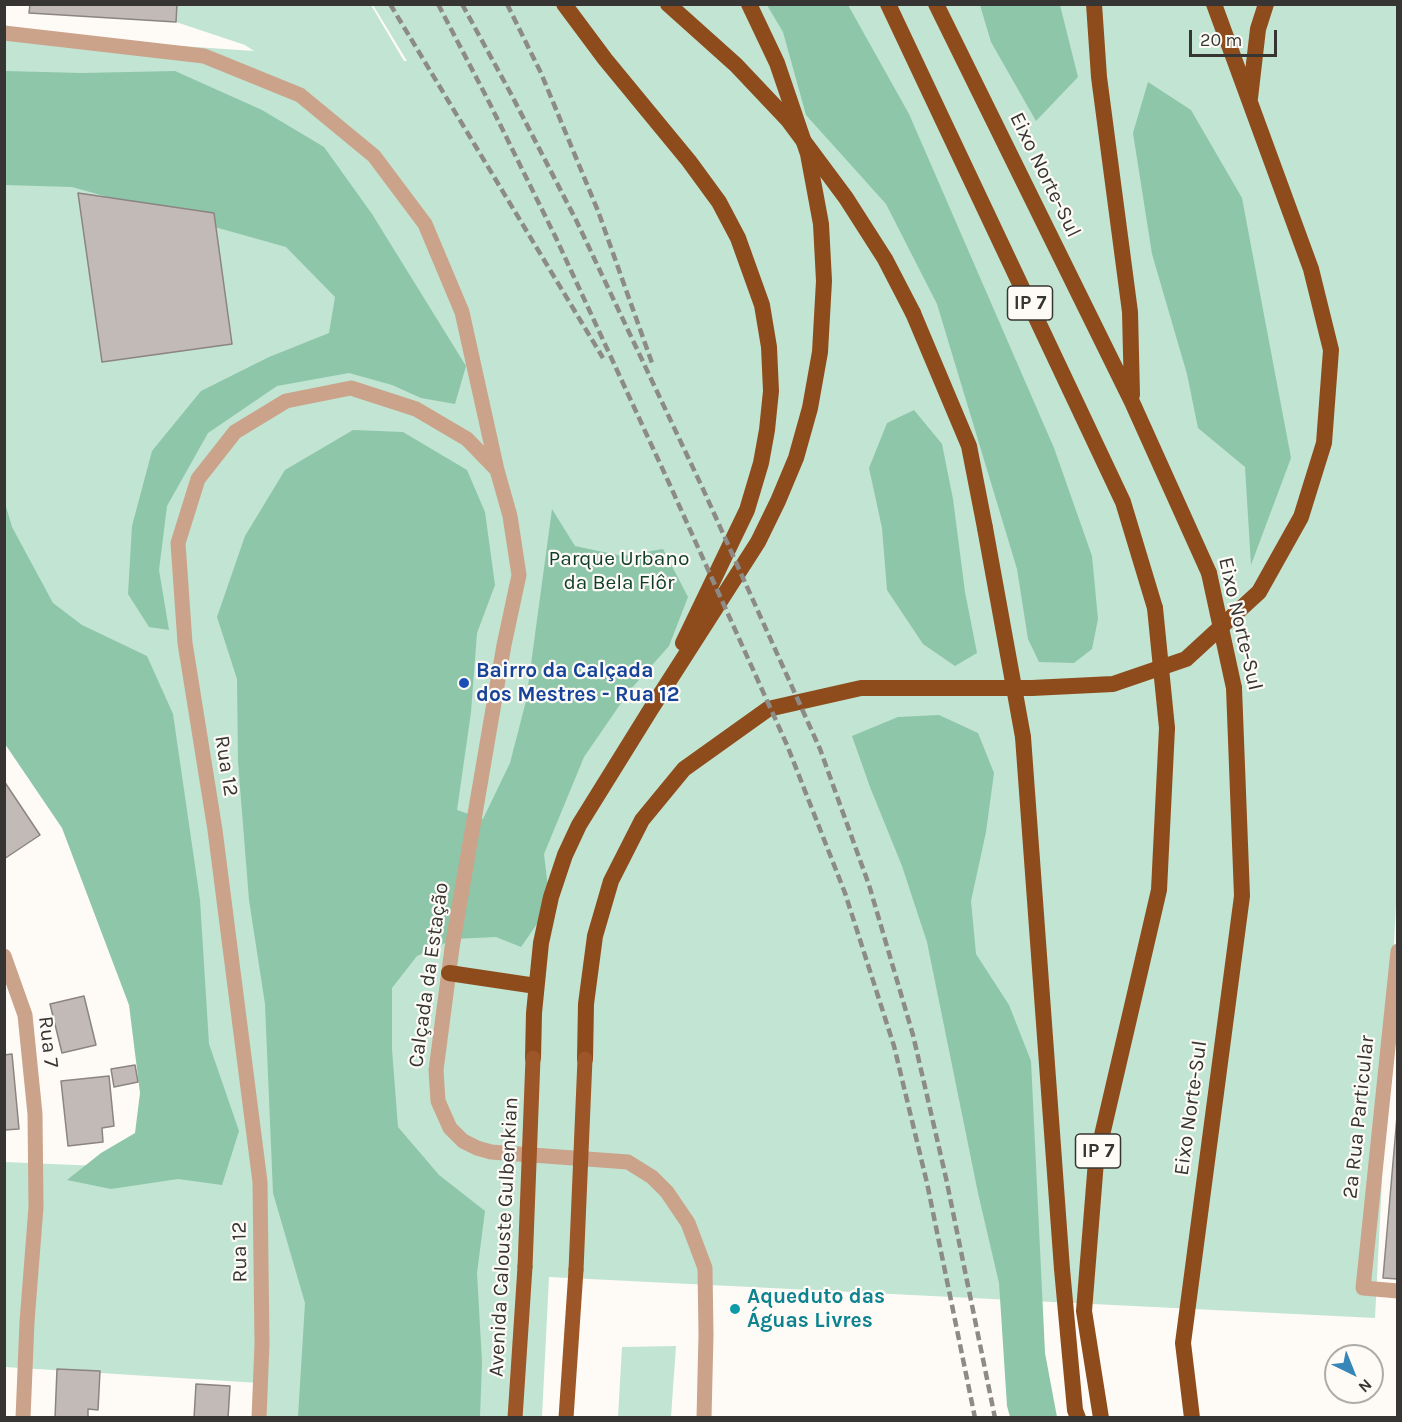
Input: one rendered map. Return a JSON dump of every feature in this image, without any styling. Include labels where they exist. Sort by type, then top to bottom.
[{"type":"highway","points":[[564,4],[605,59],[689,160],[720,202],[751,268],[762,305],[769,347],[771,391],[767,430],[754,489],[747,510],[651,709]]},
{"type":"highway","points":[[668,4],[735,65],[788,120],[846,198],[885,260],[913,313],[969,446],[1023,737],[1062,1269],[1075,1410],[1078,1418]]},
{"type":"highway","points":[[740,4],[764,33]]},
{"type":"highway","points":[[534,1058],[536,986],[541,943],[551,897],[565,855],[579,825],[758,542],[796,459],[810,408],[818,363],[824,281],[821,224],[807,154],[777,63],[749,4]]},
{"type":"highway","name":"IP 7","points":[[888,4],[1123,502],[1155,608],[1167,729],[1159,890],[1096,1161],[1084,1311],[1101,1418]]},
{"type":"highway","name":"Eixo Norte-Sul","points":[[936,4],[1132,402],[1209,573],[1234,688],[1242,896],[1183,1343],[1192,1418]]},
{"type":"highway","points":[[1094,4],[1099,77],[1130,312],[1132,402]]},
{"type":"highway","points":[[585,1059],[586,1004],[595,936],[611,881],[642,820],[684,769],[768,709],[861,688],[1032,688],[1113,684],[1186,659],[1259,592],[1301,518],[1324,443],[1330,350],[1311,269],[1214,4]]},
{"type":"highway","points":[[1250,102],[1258,29],[1266,4]]},
{"type":"highway","points":[[449,973],[536,986]]},
{"type":"main road","name":"Avenida Calouste Gulbenkian","points":[[515,1418],[525,1266],[534,1058]]},
{"type":"main road","points":[[566,1418],[576,1270],[585,1059]]},
{"type":"street","name":"Calçada da Estação","points":[[4,33],[204,56],[300,95],[374,156],[424,224],[462,312],[497,470],[510,516],[519,575],[502,656],[463,879],[436,1070],[438,1101],[450,1128],[463,1141],[477,1148],[491,1152],[628,1162],[652,1177],[667,1192],[688,1223],[705,1268],[704,1418]]},
{"type":"street","name":"Rua 12","points":[[259,1418],[262,1344],[260,1182],[215,830],[184,643],[178,543],[198,479],[235,432],[286,401],[351,388],[416,409],[467,439],[497,470]]},
{"type":"street","name":"2ª Rua Particular","points":[[1398,951],[1363,1288],[1398,1291]]},
{"type":"street","name":"Rua 7","points":[[4,956],[25,1015],[35,1114],[36,1207],[27,1322],[23,1418]]},
{"type":"green space","name":"Parque Urbano da Bela Flôr","points":[[177,5],[371,5],[404,61],[407,61],[373,5],[1397,5],[1398,864],[1375,1318],[549,1277],[542,1417],[258,1417],[259,1383],[5,1367],[5,1162],[170,1169],[116,898],[5,723],[5,34],[254,51],[245,45],[176,22]]},
{"type":"green space","points":[[767,5],[848,5],[909,114],[1054,448],[1092,556],[1098,619],[1092,649],[1074,663],[1039,662],[1028,639],[1017,569],[937,304],[886,204],[806,115],[783,32]]},
{"type":"green space","points":[[980,5],[1060,5],[1078,77],[1036,121],[991,42]]},
{"type":"green space","points":[[5,71],[82,73],[175,71],[262,110],[324,147],[372,214],[466,366],[455,404],[421,398],[392,385],[349,373],[277,386],[208,433],[167,506],[159,570],[169,630],[149,627],[128,594],[132,526],[152,451],[201,391],[269,357],[329,333],[335,297],[286,247],[72,187],[5,185]]},
{"type":"green space","points":[[1148,82],[1191,110],[1242,198],[1291,458],[1251,565],[1245,467],[1198,428],[1187,374],[1152,254],[1133,133]]},
{"type":"green space","points":[[914,410],[942,444],[953,499],[965,592],[977,653],[955,666],[923,644],[887,590],[882,528],[869,468],[887,423]]},
{"type":"green space","name":"Parque Urbano da Bela Flôr","points":[[353,430],[403,432],[467,470],[485,512],[495,585],[477,633],[471,712],[457,810],[483,819],[510,763],[526,701],[552,509],[575,546],[622,556],[663,549],[688,597],[669,646],[630,690],[584,757],[544,854],[550,905],[521,947],[496,937],[454,939],[417,956],[392,988],[392,1049],[398,1127],[439,1175],[485,1211],[477,1273],[482,1362],[480,1417],[298,1417],[305,1303],[273,1193],[265,1004],[249,900],[238,762],[237,679],[217,617],[245,536],[285,470]]},
{"type":"green space","points":[[5,503],[12,527],[53,603],[82,625],[147,656],[173,714],[200,900],[209,1044],[239,1131],[222,1185],[178,1179],[111,1189],[67,1180],[101,1153],[135,1133],[140,1093],[129,1005],[62,828],[5,744]]},
{"type":"green space","points":[[939,715],[978,733],[994,773],[986,832],[971,901],[976,954],[1009,1005],[1031,1061],[1045,1353],[1057,1417],[1010,1417],[1007,1406],[999,1283],[978,1193],[927,942],[902,866],[852,736],[898,717]]},
{"type":"green space","points":[[676,1346],[671,1417],[618,1417],[622,1347]]},
{"type":"building","points":[[30,4],[177,4],[176,22],[29,13]]},
{"type":"building","points":[[78,193],[214,213],[232,344],[102,362]]},
{"type":"building","points":[[4,781],[40,835],[4,859]]},
{"type":"building","points":[[84,996],[96,1045],[62,1053],[50,1004]]},
{"type":"building","points":[[12,1054],[19,1129],[4,1130],[4,1055]]},
{"type":"building","points":[[135,1065],[138,1082],[114,1087],[111,1069]]},
{"type":"building","points":[[109,1076],[114,1126],[102,1128],[103,1142],[68,1146],[61,1081]]},
{"type":"building","points":[[1398,1105],[1398,1279],[1383,1278]]},
{"type":"building","points":[[57,1369],[100,1371],[98,1410],[88,1409],[88,1418],[55,1418]]},
{"type":"building","points":[[196,1384],[230,1386],[228,1418],[194,1418]]},
{"type":"railway","points":[[390,4],[603,358]]},
{"type":"railway","points":[[438,4],[556,238],[669,483],[787,745],[845,893],[894,1046],[927,1183],[975,1418]]},
{"type":"railway","points":[[462,4],[577,222],[703,489],[820,749],[869,885],[913,1035],[946,1178],[995,1418]]},
{"type":"railway","points":[[507,4],[541,73],[598,211],[652,363]]},
{"type":"place","name":"Bairro da Calçada dos Mestres - Rua 12","points":[[464,683]]},
{"type":"place","name":"Aqueduto das Águas Livres","points":[[735,1309]]}]
